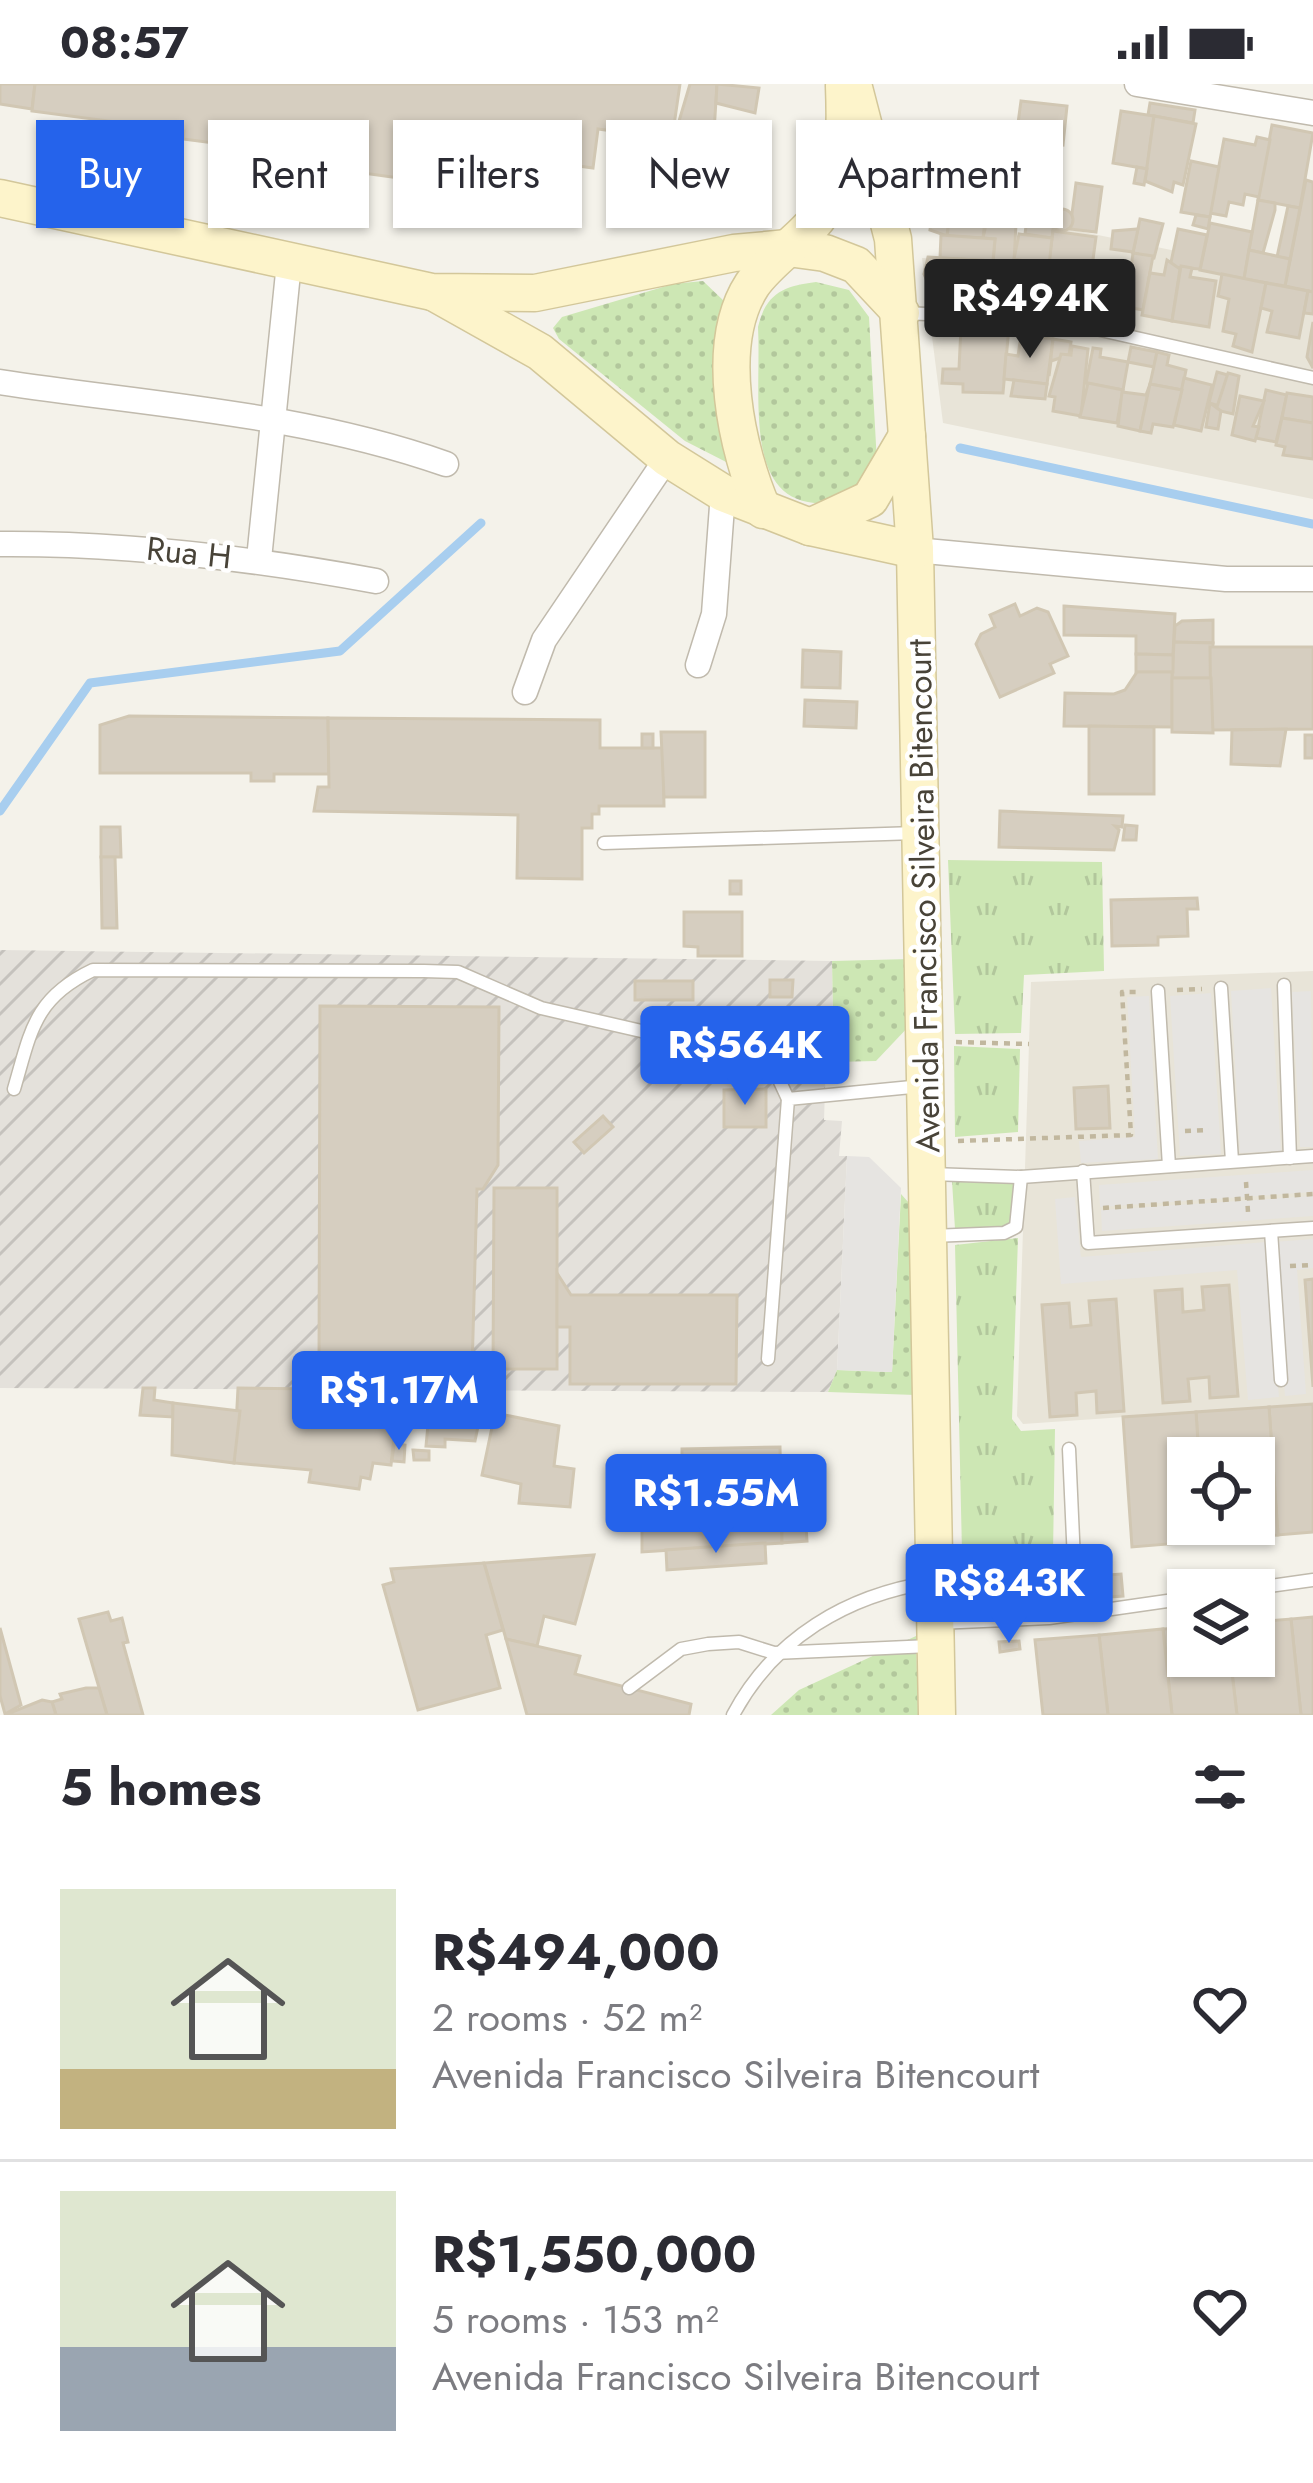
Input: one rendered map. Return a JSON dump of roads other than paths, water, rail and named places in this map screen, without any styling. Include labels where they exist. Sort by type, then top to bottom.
[{"type":"main road","points":[[763,510],[742,463],[734,359],[740,315],[752,285],[827,206],[838,183],[844,84]]},
{"type":"main road","name":"Avenida Francisco Silveira Bitencourt","points":[[853,84],[893,239],[909,433],[923,833],[937,1715]]},
{"type":"main road","points":[[0,198],[432,292],[535,293],[682,262],[788,248],[825,253],[856,266],[901,313]]},
{"type":"main road","points":[[432,292],[540,352],[667,458],[723,493],[810,527],[915,550]]},
{"type":"main road","points":[[810,527],[870,499],[909,433]]},
{"type":"street","points":[[1137,84],[1313,113]]},
{"type":"street","points":[[259,559],[289,263]]},
{"type":"street","points":[[0,382],[273,417],[376,440],[446,464]]},
{"type":"street","points":[[525,692],[544,640],[667,458]]},
{"type":"street","points":[[698,665],[714,614],[723,493]]},
{"type":"street","name":"Rua H","points":[[0,544],[98,543],[259,559],[376,581]]},
{"type":"street","points":[[915,550],[1226,579],[1313,579]]},
{"type":"lane","points":[[901,313],[1052,320],[1313,378]]},
{"type":"lane","points":[[604,843],[923,833]]},
{"type":"lane","points":[[14,1089],[36,1014],[67,982],[93,970],[458,972],[541,1008],[759,1058],[776,1070],[788,1100],[768,1358]]},
{"type":"lane","points":[[1284,985],[1290,1158]]},
{"type":"lane","points":[[1221,988],[1232,1161]]},
{"type":"lane","points":[[1158,991],[1169,1166]]},
{"type":"lane","points":[[788,1100],[927,1085]]},
{"type":"lane","points":[[928,1158],[1021,1177],[1313,1156]]},
{"type":"lane","points":[[1083,1172],[1088,1243],[1313,1228]]},
{"type":"lane","points":[[929,1236],[1004,1233],[1016,1227],[1021,1177]]},
{"type":"lane","points":[[1271,1231],[1281,1380]]},
{"type":"lane","points":[[733,1715],[774,1653],[883,1590],[935,1569],[1074,1561],[1069,1449]]},
{"type":"lane","points":[[1275,1585],[1313,1580]]},
{"type":"lane","points":[[629,1688],[681,1648],[739,1642],[774,1653],[1167,1601]]},
{"type":"waterway","points":[[960,448],[1313,524]]},
{"type":"waterway","points":[[0,811],[90,683],[340,651],[481,523]]}]
